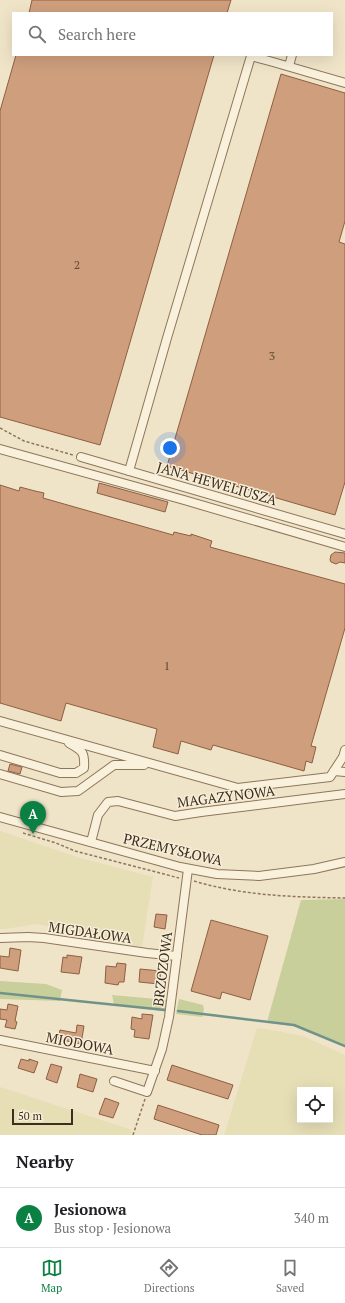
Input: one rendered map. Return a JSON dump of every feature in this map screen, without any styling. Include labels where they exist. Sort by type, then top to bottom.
[{"type":"street","points":[[129,471],[251,56],[345,83]]},
{"type":"street","points":[[289,66],[292,56]]},
{"type":"street","points":[[0,449],[184,500],[345,547]]},
{"type":"street","name":"JANA HEWELIUSZA","points":[[81,457],[345,534]]},
{"type":"street","points":[[0,721],[238,788],[330,777],[343,758],[345,750]]},
{"type":"street","points":[[0,755],[60,773],[76,773],[84,768],[85,758],[82,751],[58,737]]},
{"type":"street","points":[[0,774],[61,792],[78,791],[114,765],[159,765]]},
{"type":"street","points":[[334,771],[345,772]]},
{"type":"street","name":"MAGAZYNOWA","points":[[90,842],[98,815],[104,805],[108,802],[118,801],[175,816],[345,794]]},
{"type":"street","name":"PRZEMYSŁOWA","points":[[0,817],[188,869],[217,874],[259,876],[314,869],[345,862]]},
{"type":"street","name":"BRZOZOWA","points":[[148,1092],[162,1049],[169,1017],[188,869]]},
{"type":"street","name":"MIGDAŁOWA","points":[[0,938],[44,938],[177,956]]},
{"type":"street","name":"MIODOWA","points":[[0,1040],[155,1071]]},
{"type":"street","points":[[114,1081],[148,1092]]},
{"type":"path","points":[[0,428],[24,441],[81,457]]},
{"type":"path","points":[[19,830],[75,850],[177,878],[182,878]]},
{"type":"path","points":[[192,880],[230,890],[261,894],[293,897],[345,898]]},
{"type":"path","points":[[133,1135],[148,1092]]},
{"type":"shaded area","points":[[0,831],[80,858],[153,877],[142,947],[37,924],[0,929]]},
{"type":"shaded area","points":[[257,1028],[303,1036],[345,1055],[345,1135],[224,1135]]},
{"type":"shaded area","points":[[0,1087],[132,1130],[130,1135],[0,1135]]},
{"type":"green space","points":[[345,899],[345,1045],[303,1028],[267,1022],[301,900]]},
{"type":"green space","points":[[0,981],[46,984],[62,990],[60,1001],[0,999]]},
{"type":"green space","points":[[112,995],[168,1000],[167,1012],[114,1004]]},
{"type":"green space","points":[[179,999],[203,1005],[204,1009],[202,1017],[176,1014]]},
{"type":"building","points":[[32,0],[231,0],[227,12],[29,12]]},
{"type":"building","points":[[16,56],[214,56],[100,445],[0,417],[0,111]]},
{"type":"building","points":[[281,74],[345,93],[345,221],[339,242],[345,244],[345,482],[335,515],[167,466]]},
{"type":"building","points":[[99,483],[168,502],[165,512],[97,493]]},
{"type":"building","points":[[0,485],[19,491],[20,487],[44,493],[43,498],[173,535],[174,532],[191,536],[191,534],[212,541],[210,547],[345,584],[345,628],[311,746],[316,747],[312,763],[306,761],[304,771],[213,745],[211,750],[181,741],[178,754],[153,747],[157,729],[66,703],[61,721],[0,703]]},
{"type":"building","points":[[335,552],[345,553],[345,563],[340,562],[336,564],[331,562],[331,555]]},
{"type":"building","points":[[10,764],[22,767],[20,774],[8,771]]},
{"type":"building","points":[[156,914],[167,915],[165,929],[154,927]]},
{"type":"building","points":[[211,920],[268,936],[250,1000],[222,992],[220,999],[191,991]]},
{"type":"building","points":[[10,948],[21,950],[18,971],[0,968],[0,956],[9,957]]},
{"type":"building","points":[[67,955],[82,957],[79,974],[61,972],[63,957],[67,958]]},
{"type":"building","points":[[117,963],[126,964],[124,982],[119,982],[118,985],[105,983],[106,966],[116,967]]},
{"type":"building","points":[[140,969],[161,971],[159,984],[139,982]]},
{"type":"building","points":[[8,1004],[18,1006],[15,1029],[5,1027],[7,1020],[0,1019],[0,1009],[7,1010]]},
{"type":"building","points":[[142,1014],[153,1015],[149,1039],[134,1037],[135,1030],[131,1029],[132,1017],[142,1019]]},
{"type":"building","points":[[77,1025],[84,1026],[81,1044],[58,1039],[60,1030],[76,1033]]},
{"type":"building","points":[[21,1059],[29,1061],[29,1059],[38,1062],[34,1073],[18,1068]]},
{"type":"building","points":[[51,1064],[62,1067],[57,1083],[46,1079]]},
{"type":"building","points":[[172,1065],[233,1085],[228,1099],[167,1080]]},
{"type":"building","points":[[80,1074],[97,1079],[93,1092],[77,1087]]},
{"type":"building","points":[[105,1098],[119,1103],[113,1118],[99,1114]]},
{"type":"building","points":[[158,1105],[219,1125],[216,1135],[202,1135],[154,1119]]},
{"type":"waterway","points":[[0,993],[165,1010]]},
{"type":"waterway","points":[[178,1011],[294,1025],[345,1046]]},
{"type":"place","name":"Jesionowa","points":[[33,834]]}]
